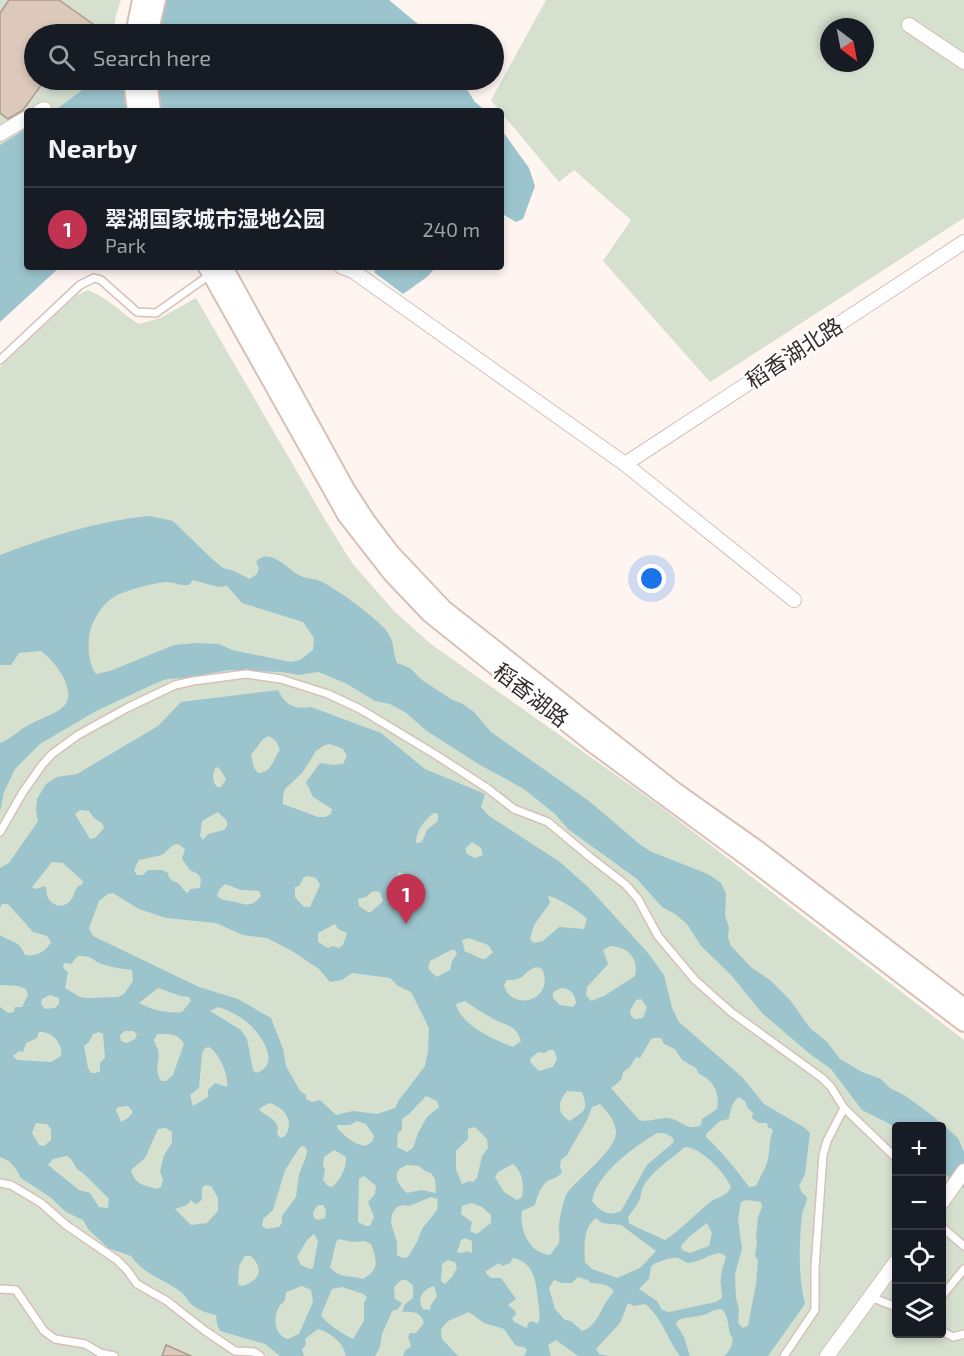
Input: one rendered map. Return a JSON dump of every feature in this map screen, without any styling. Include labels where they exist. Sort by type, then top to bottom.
[{"type":"street","points":[[136,24],[141,0]]},
{"type":"street","points":[[151,24],[157,0]]},
{"type":"street","points":[[909,25],[964,62]]},
{"type":"street","points":[[133,90],[136,108]]},
{"type":"street","points":[[149,90],[152,108]]},
{"type":"street","points":[[0,134],[24,120]]},
{"type":"street","name":"稻香湖北路","points":[[625,464],[964,242]]},
{"type":"street","name":"稻香湖路","points":[[216,270],[361,512],[391,553],[444,609],[675,790],[767,856],[964,1007]]},
{"type":"street","name":"稻香湖路","points":[[216,270],[346,515],[392,574],[430,614],[589,741],[748,858],[964,1023]]},
{"type":"street","points":[[350,270],[625,464],[794,600]]},
{"type":"street","points":[[946,1196],[964,1172]]},
{"type":"street","points":[[827,1356],[892,1269]]},
{"type":"lane","points":[[0,360],[80,285],[94,278],[101,280],[137,312],[156,313],[214,270]]},
{"type":"lane","points":[[0,831],[23,792],[52,754],[78,735],[157,693],[193,681],[246,674],[280,679],[328,694],[389,724],[487,788],[514,809],[548,822],[613,873],[638,899],[658,936],[694,980],[731,1012],[822,1078],[831,1087],[844,1108],[892,1153]]},
{"type":"lane","points":[[784,1356],[815,1310],[815,1268],[823,1155],[827,1141],[844,1108]]},
{"type":"lane","points":[[0,1183],[11,1185],[41,1203],[66,1225],[117,1260],[138,1284],[167,1301],[186,1318],[235,1351],[254,1352],[260,1356]]},
{"type":"lane","points":[[946,1233],[964,1246]]},
{"type":"lane","points":[[946,1291],[964,1269]]},
{"type":"lane","points":[[0,1289],[16,1290],[44,1331],[55,1339],[85,1344],[100,1353],[114,1356]]},
{"type":"lane","points":[[871,1297],[892,1304]]},
{"type":"lane","points":[[946,1333],[953,1337],[964,1334]]},
{"type":"green space","points":[[0,0],[121,0],[115,24],[24,24],[24,90],[82,90],[58,108],[24,108],[24,130],[0,145]]},
{"type":"green space","points":[[546,0],[964,0],[964,218],[710,382],[603,261],[631,220],[574,170],[559,182],[504,116],[504,108],[498,108],[491,100],[496,90],[504,90],[504,76]]},
{"type":"green space","points":[[88,290],[108,301],[139,324],[160,318],[196,298],[352,563],[395,612],[431,644],[661,807],[964,1040],[964,1356],[0,1356],[0,367],[76,296]]},
{"type":"water","points":[[159,0],[389,0],[418,24],[137,24]]},
{"type":"water","points":[[82,90],[467,90],[475,102],[482,108],[58,108]]},
{"type":"water","points":[[24,130],[24,270],[57,270],[0,322],[0,145]]},
{"type":"water","points":[[504,133],[529,168],[535,186],[523,219],[516,222],[504,215]]},
{"type":"water","points":[[374,270],[433,270],[403,294],[375,273]]},
{"type":"water","points":[[149,516],[173,521],[223,568],[250,579],[257,574],[259,568],[256,562],[267,556],[278,560],[301,576],[324,583],[363,610],[385,629],[392,642],[397,663],[410,668],[422,680],[474,712],[491,732],[589,801],[642,846],[708,874],[721,883],[726,894],[725,916],[731,946],[752,968],[770,980],[790,1000],[810,1028],[827,1042],[840,1059],[862,1072],[881,1079],[890,1088],[904,1095],[940,1122],[892,1122],[892,1126],[862,1110],[831,1069],[762,1013],[731,975],[701,946],[687,924],[662,907],[637,879],[568,829],[555,814],[524,789],[480,765],[427,731],[405,712],[390,704],[375,701],[347,684],[318,672],[299,675],[229,670],[167,679],[154,684],[96,711],[40,744],[15,769],[4,792],[0,812],[0,743],[64,706],[68,699],[68,692],[58,668],[41,651],[19,653],[11,665],[0,665],[0,555],[73,531]],"holes":[[[193,580],[218,587],[227,586],[242,603],[303,622],[314,638],[313,650],[300,660],[291,662],[232,650],[219,644],[174,645],[110,671],[96,674],[90,657],[90,633],[100,611],[112,598],[138,588],[166,582],[189,585]]]},
{"type":"water","points":[[278,690],[287,703],[295,707],[311,707],[381,733],[425,769],[485,794],[481,807],[489,816],[560,862],[589,888],[648,953],[664,975],[672,1008],[679,1022],[742,1077],[764,1104],[810,1133],[805,1174],[799,1186],[807,1197],[802,1215],[800,1248],[800,1271],[805,1304],[768,1356],[724,1356],[730,1349],[732,1337],[722,1309],[678,1320],[676,1324],[684,1337],[690,1356],[680,1356],[651,1309],[645,1304],[634,1306],[628,1303],[620,1323],[596,1349],[599,1354],[608,1356],[578,1356],[556,1340],[548,1345],[551,1356],[524,1356],[527,1350],[516,1346],[504,1329],[484,1323],[469,1312],[448,1321],[441,1329],[442,1339],[458,1356],[403,1356],[411,1346],[408,1337],[410,1333],[416,1333],[424,1323],[419,1314],[402,1312],[405,1304],[413,1298],[413,1285],[406,1280],[401,1280],[394,1287],[395,1299],[402,1303],[398,1309],[392,1311],[375,1356],[346,1356],[343,1347],[336,1339],[318,1329],[305,1339],[306,1345],[302,1349],[304,1356],[280,1356],[265,1344],[220,1331],[216,1315],[196,1308],[181,1292],[142,1268],[131,1256],[108,1248],[88,1229],[83,1220],[66,1212],[50,1197],[21,1178],[9,1161],[0,1157],[0,1007],[8,1013],[14,1012],[15,1007],[22,1007],[28,995],[26,989],[18,986],[0,985],[0,935],[17,943],[25,955],[40,953],[51,942],[47,936],[33,932],[8,904],[2,904],[0,908],[0,868],[9,863],[38,821],[37,799],[46,784],[57,777],[77,774],[158,726],[181,702]],"holes":[[[269,736],[276,741],[280,750],[269,768],[258,773],[254,768],[251,755],[263,739]],[[330,744],[343,749],[347,756],[343,764],[320,763],[306,782],[313,797],[332,809],[331,814],[318,817],[283,804],[285,789],[302,773],[316,751]],[[216,767],[219,768],[226,779],[221,787],[217,787],[213,780]],[[80,810],[89,811],[102,823],[104,828],[95,838],[90,839],[75,814]],[[218,812],[227,821],[224,830],[208,834],[203,840],[200,836],[202,821]],[[434,813],[438,814],[438,821],[427,830],[422,842],[416,843],[417,834],[427,819]],[[472,842],[481,848],[483,855],[475,858],[467,854],[465,849]],[[178,844],[185,849],[182,859],[201,879],[200,888],[190,889],[188,893],[162,870],[148,870],[143,875],[137,875],[134,870],[139,860],[162,855],[173,845]],[[52,862],[63,863],[83,881],[71,900],[61,906],[51,902],[45,886],[36,889],[32,887]],[[399,872],[407,875],[410,882],[409,887],[405,890],[392,884]],[[309,876],[316,878],[320,885],[310,907],[304,907],[295,897],[295,887],[299,886],[304,877]],[[225,884],[241,890],[259,891],[261,896],[250,904],[217,896]],[[373,891],[380,892],[383,901],[371,912],[359,906],[358,899],[366,897]],[[113,893],[139,909],[166,918],[216,923],[243,935],[267,938],[319,969],[330,982],[342,980],[352,973],[390,978],[398,986],[411,992],[429,1028],[425,1066],[395,1108],[377,1114],[353,1111],[336,1115],[320,1100],[312,1102],[306,1099],[306,1095],[300,1091],[286,1066],[283,1049],[271,1018],[238,999],[199,987],[93,936],[89,928],[99,901]],[[548,896],[568,905],[587,919],[584,929],[559,927],[543,941],[534,943],[530,939],[534,925],[550,903]],[[335,924],[338,929],[347,933],[343,945],[339,948],[333,946],[328,948],[318,942],[318,933]],[[469,938],[488,945],[493,952],[485,959],[465,952],[462,940]],[[611,946],[617,947],[627,951],[634,959],[635,976],[604,996],[591,1001],[586,995],[587,987],[608,964],[603,950]],[[455,950],[457,954],[450,970],[437,977],[428,968],[430,961]],[[78,956],[90,957],[98,963],[132,970],[133,981],[124,994],[118,997],[80,997],[65,988],[68,972],[63,968],[64,963],[71,964]],[[537,967],[542,969],[545,980],[543,989],[538,995],[523,1000],[515,999],[508,994],[504,985],[507,980],[518,979]],[[158,988],[189,997],[191,1001],[182,1012],[160,1011],[139,1003]],[[561,988],[567,989],[573,995],[576,1003],[573,1007],[560,1005],[553,998],[553,992]],[[50,995],[59,998],[59,1004],[55,1008],[45,1009],[41,1004],[42,999]],[[641,999],[647,1007],[643,1018],[635,1019],[631,1016],[630,1011],[636,1000]],[[465,1001],[509,1026],[516,1031],[521,1041],[513,1047],[480,1031],[464,1019],[456,1004]],[[218,1007],[227,1010],[245,1020],[257,1032],[268,1052],[268,1059],[263,1070],[256,1073],[253,1070],[247,1039],[241,1030],[210,1011]],[[125,1031],[133,1031],[137,1034],[135,1039],[127,1043],[121,1041],[120,1035]],[[39,1032],[53,1036],[59,1043],[61,1051],[61,1056],[51,1062],[17,1060],[13,1056],[19,1051],[23,1052],[26,1043],[37,1038]],[[99,1032],[103,1034],[105,1058],[100,1063],[100,1071],[91,1073],[84,1046],[93,1034]],[[157,1034],[176,1036],[184,1044],[173,1075],[166,1081],[161,1081],[157,1069],[158,1050],[154,1040]],[[661,1038],[664,1044],[675,1049],[682,1060],[696,1068],[699,1074],[709,1080],[717,1093],[717,1109],[702,1119],[701,1125],[696,1127],[668,1118],[639,1120],[611,1088],[621,1080],[623,1072],[629,1068],[636,1057],[640,1058],[651,1039]],[[209,1047],[220,1059],[225,1071],[227,1087],[215,1083],[208,1090],[208,1097],[193,1106],[190,1095],[199,1088],[202,1054],[205,1048]],[[554,1050],[557,1059],[553,1067],[539,1071],[530,1062],[531,1058],[538,1052],[545,1053]],[[567,1091],[582,1092],[585,1103],[582,1112],[570,1121],[561,1111],[561,1099]],[[426,1096],[437,1101],[439,1107],[427,1117],[413,1148],[407,1152],[397,1147],[398,1133],[402,1130],[402,1119]],[[739,1097],[745,1101],[753,1113],[752,1118],[759,1123],[767,1123],[768,1127],[773,1130],[767,1162],[756,1186],[749,1187],[706,1137],[706,1134],[720,1121],[729,1119],[731,1110]],[[269,1103],[284,1112],[289,1120],[285,1136],[280,1138],[275,1122],[262,1112],[259,1109]],[[600,1104],[614,1124],[615,1139],[604,1155],[567,1193],[559,1222],[559,1243],[550,1255],[536,1250],[527,1239],[522,1225],[522,1211],[535,1205],[544,1184],[562,1172],[561,1160],[567,1155],[592,1107]],[[128,1106],[133,1112],[121,1122],[116,1110],[118,1107]],[[357,1121],[366,1124],[374,1136],[372,1142],[365,1146],[346,1137],[337,1128],[338,1125],[350,1125]],[[36,1123],[47,1124],[51,1129],[51,1140],[44,1146],[39,1145],[32,1133]],[[475,1127],[487,1139],[488,1148],[482,1156],[477,1178],[473,1182],[462,1184],[456,1169],[456,1151],[468,1139],[468,1129]],[[166,1128],[172,1132],[172,1143],[164,1155],[160,1171],[163,1180],[161,1187],[157,1189],[141,1184],[135,1179],[131,1170],[145,1158],[158,1129]],[[657,1133],[664,1133],[672,1137],[674,1142],[647,1165],[621,1211],[605,1212],[592,1201],[601,1181],[628,1153]],[[304,1146],[307,1150],[306,1157],[299,1174],[296,1197],[282,1216],[282,1223],[279,1227],[267,1229],[262,1226],[263,1219],[273,1210],[285,1170],[300,1147]],[[685,1147],[691,1148],[712,1162],[731,1187],[727,1193],[709,1203],[665,1240],[629,1223],[628,1217],[639,1201],[643,1187],[656,1171]],[[334,1150],[346,1157],[345,1165],[338,1181],[332,1187],[323,1180],[324,1157]],[[67,1156],[71,1159],[77,1169],[109,1199],[108,1208],[99,1207],[90,1193],[79,1190],[48,1165],[53,1159]],[[513,1164],[516,1167],[522,1179],[522,1197],[517,1200],[504,1192],[495,1177],[498,1172]],[[407,1165],[419,1166],[431,1173],[435,1179],[436,1193],[421,1190],[407,1193],[398,1182],[398,1170]],[[364,1176],[376,1186],[375,1194],[368,1202],[374,1217],[370,1226],[358,1222],[359,1179]],[[205,1185],[211,1186],[218,1198],[218,1211],[207,1223],[191,1225],[175,1209],[187,1205],[191,1200],[195,1204],[198,1203],[202,1198],[202,1188]],[[431,1197],[438,1199],[437,1210],[422,1229],[408,1257],[403,1258],[397,1255],[397,1242],[391,1223],[392,1214],[397,1207],[409,1206]],[[746,1200],[761,1202],[756,1238],[755,1256],[758,1260],[756,1284],[748,1326],[743,1328],[738,1323],[739,1309],[735,1274],[742,1249],[738,1219],[741,1202]],[[471,1203],[482,1207],[491,1215],[491,1223],[477,1234],[470,1231],[472,1222],[461,1214],[462,1206]],[[318,1205],[323,1205],[326,1210],[325,1218],[318,1220],[314,1218],[313,1212]],[[596,1218],[602,1223],[621,1225],[656,1251],[640,1268],[617,1278],[592,1269],[585,1262],[585,1244],[589,1227]],[[707,1223],[712,1233],[709,1246],[690,1253],[682,1250],[681,1246]],[[314,1234],[318,1241],[313,1268],[301,1265],[297,1257],[307,1240]],[[465,1238],[472,1241],[472,1253],[457,1252],[461,1240]],[[338,1239],[353,1242],[365,1241],[371,1244],[376,1264],[372,1272],[363,1279],[345,1276],[333,1271],[330,1267]],[[720,1253],[726,1256],[721,1274],[722,1298],[716,1302],[669,1312],[662,1310],[657,1301],[639,1289],[649,1279],[651,1267],[655,1263],[673,1258],[687,1263]],[[245,1256],[251,1256],[258,1266],[258,1274],[253,1281],[242,1286],[238,1284],[239,1266]],[[513,1258],[520,1260],[530,1268],[536,1286],[540,1312],[538,1324],[532,1321],[528,1323],[527,1328],[514,1322],[512,1318],[516,1315],[515,1311],[508,1305],[516,1299],[501,1278],[491,1278],[486,1271],[499,1263],[502,1266],[510,1263]],[[448,1260],[455,1262],[457,1267],[453,1276],[445,1284],[441,1281],[442,1264]],[[578,1277],[591,1283],[607,1285],[614,1292],[596,1320],[588,1328],[582,1331],[571,1321],[565,1320],[555,1309],[549,1288],[554,1280],[572,1283]],[[302,1286],[311,1290],[313,1302],[299,1334],[288,1339],[279,1333],[276,1324],[278,1309],[284,1302],[286,1292]],[[434,1286],[437,1296],[430,1310],[423,1309],[421,1298],[424,1292]],[[342,1287],[364,1294],[367,1298],[364,1303],[364,1321],[353,1339],[331,1325],[321,1315],[332,1289]]]},
{"type":"water","points":[[946,1127],[958,1138],[964,1152],[964,1188],[946,1175]]},
{"type":"building","points":[[9,0],[59,0],[93,24],[24,24],[24,90],[38,90],[23,110],[8,119],[0,113],[0,13]]},
{"type":"building","points":[[166,1345],[191,1356],[162,1356]]},
{"type":"place","name":"翠湖国家城市湿地公园","points":[[406,924]]}]
